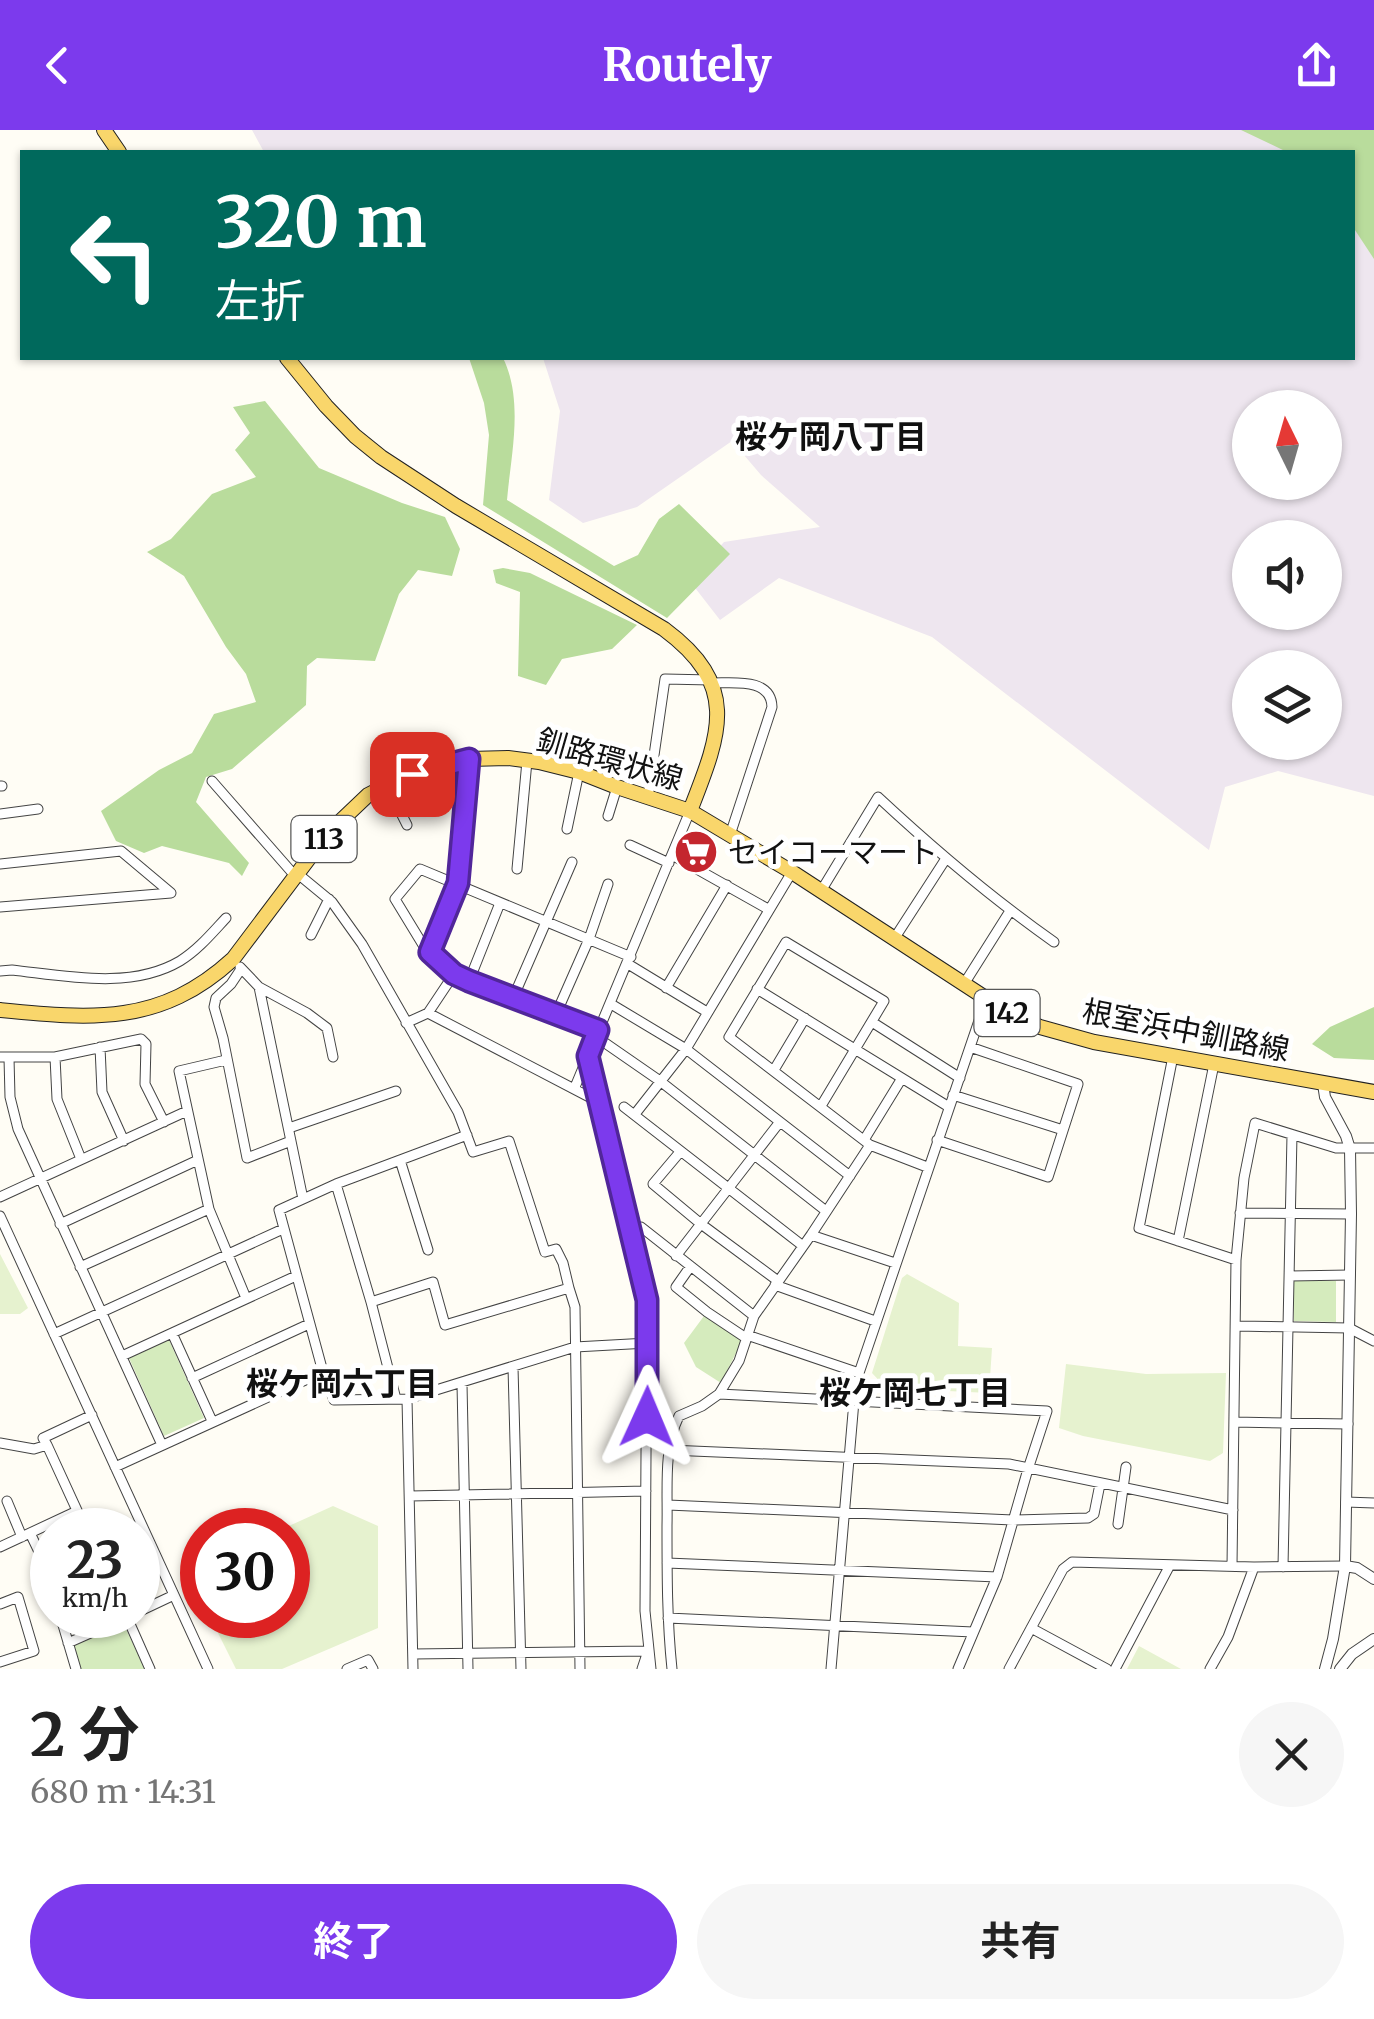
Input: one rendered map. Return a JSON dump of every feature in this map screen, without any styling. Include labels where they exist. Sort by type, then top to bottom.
[{"type":"main road","points":[[289,360],[336,416],[381,457],[416,482],[664,629],[686,646],[712,682]]},
{"type":"main road","name":"釧路環状線","points":[[0,1010],[70,1017],[127,1014],[187,992],[237,964],[328,833],[368,794],[412,774],[469,759],[508,758],[579,772],[690,811],[716,737],[718,718],[712,682]]},
{"type":"main road","name":"根室浜中釧路線","points":[[690,811],[792,872],[986,1000],[1040,1027],[1094,1042],[1374,1092]]},
{"type":"street","points":[[648,797],[666,679],[758,686],[769,692],[772,707],[730,835]]},
{"type":"street","points":[[430,952],[458,883],[469,759]]},
{"type":"street","points":[[517,869],[527,761]]},
{"type":"street","points":[[566,829],[579,772]]},
{"type":"street","points":[[212,782],[297,876],[329,899],[369,956],[458,1112],[472,1152],[509,1141],[545,1252],[556,1249],[563,1263],[575,1307],[580,1669]]},
{"type":"street","points":[[388,785],[407,824]]},
{"type":"street","points":[[608,816],[616,787]]},
{"type":"street","points":[[821,891],[878,797],[945,860],[1054,942]]},
{"type":"street","points":[[0,814],[38,809]]},
{"type":"street","points":[[574,1087],[690,811]]},
{"type":"street","points":[[630,845],[727,885],[768,910]]},
{"type":"street","points":[[0,864],[121,851],[172,893],[0,907]]},
{"type":"street","points":[[894,938],[945,860]]},
{"type":"street","points":[[512,998],[572,862]]},
{"type":"street","points":[[707,1012],[589,938],[420,869],[395,900],[423,945],[454,974],[596,1033],[826,1211]]},
{"type":"street","points":[[634,1114],[686,1049],[792,872]]},
{"type":"street","points":[[556,1014],[608,884]]},
{"type":"street","points":[[666,988],[727,885]]},
{"type":"street","points":[[311,936],[329,899]]},
{"type":"street","points":[[469,981],[500,902]]},
{"type":"street","points":[[964,984],[1010,911]]},
{"type":"street","points":[[0,971],[98,979],[148,974],[182,960],[226,918]]},
{"type":"street","points":[[821,1106],[884,1002],[786,942],[729,1037],[867,1142],[928,1167]]},
{"type":"street","points":[[237,964],[258,987],[308,1013],[327,1028],[333,1057]]},
{"type":"street","points":[[237,964],[231,984],[216,998],[214,1007],[247,1158],[291,1142]]},
{"type":"street","points":[[406,1023],[428,1013],[454,974]]},
{"type":"street","points":[[258,987],[303,1198]]},
{"type":"street","points":[[758,989],[949,1106]]},
{"type":"street","points":[[831,1669],[859,1373],[986,1000]]},
{"type":"street","points":[[611,1004],[686,1049],[850,1176]]},
{"type":"street","points":[[428,1013],[597,1101]]},
{"type":"street","points":[[774,1070],[805,1018]]},
{"type":"street","points":[[872,1022],[960,1078]]},
{"type":"street","points":[[162,1445],[18,1129],[4,1057],[55,1057],[141,1038],[146,1044],[145,1084],[164,1122]]},
{"type":"street","points":[[100,1047],[102,1092],[124,1141]]},
{"type":"street","points":[[937,1140],[1048,1177],[1078,1084],[970,1047]]},
{"type":"street","points":[[588,1056],[647,1300],[645,1611],[652,1669]]},
{"type":"street","points":[[1173,1056],[1139,1228],[1236,1260]]},
{"type":"street","points":[[55,1057],[57,1099],[81,1160]]},
{"type":"street","points":[[226,1060],[179,1071],[209,1209],[246,1298]]},
{"type":"street","points":[[1178,1241],[1214,1064]]},
{"type":"street","points":[[672,1669],[668,1505],[670,1450],[679,1416],[719,1394],[731,1377],[754,1316],[850,1176],[902,1078]]},
{"type":"street","points":[[1323,1084],[1325,1097],[1350,1149],[1351,1214],[1345,1566],[1325,1669]]},
{"type":"street","points":[[288,1128],[396,1091]]},
{"type":"street","points":[[953,1095],[1063,1130]]},
{"type":"street","points":[[624,1107],[803,1246]]},
{"type":"street","points":[[0,1197],[187,1112]]},
{"type":"street","points":[[676,1256],[780,1123]]},
{"type":"street","points":[[1232,1566],[1236,1260],[1244,1178],[1255,1123],[1336,1148],[1374,1148]]},
{"type":"street","points":[[467,1135],[336,1184],[279,1210],[334,1400],[407,1399],[575,1348],[648,1344]]},
{"type":"street","points":[[1284,1567],[1292,1135]]},
{"type":"street","points":[[680,1152],[653,1184],[776,1283],[875,1321]]},
{"type":"street","points":[[60,1224],[198,1160]]},
{"type":"street","points":[[400,1160],[428,1250]]},
{"type":"street","points":[[336,1184],[396,1399]]},
{"type":"street","points":[[80,1267],[209,1209]]},
{"type":"street","points":[[1240,1213],[1351,1214]]},
{"type":"street","points":[[0,1216],[208,1669]]},
{"type":"street","points":[[630,1227],[641,1227],[754,1316]]},
{"type":"street","points":[[54,1334],[283,1229]]},
{"type":"street","points":[[811,1235],[895,1263]]},
{"type":"street","points":[[690,1267],[676,1287],[707,1312],[746,1336],[859,1373]]},
{"type":"street","points":[[1290,1276],[1350,1275]]},
{"type":"street","points":[[122,1356],[296,1276]]},
{"type":"street","points":[[370,1302],[433,1282],[445,1325],[569,1288]]},
{"type":"street","points":[[192,1378],[310,1324]]},
{"type":"street","points":[[1236,1326],[1349,1328],[1374,1341]]},
{"type":"street","points":[[172,1333],[212,1422]]},
{"type":"street","points":[[513,1367],[521,1669]]},
{"type":"street","points":[[115,1467],[323,1372]]},
{"type":"street","points":[[462,1384],[468,1669]]},
{"type":"street","points":[[719,1394],[1048,1411],[997,1577],[958,1669]]},
{"type":"street","points":[[407,1399],[413,1669]]},
{"type":"street","points":[[76,1508],[43,1438],[92,1416]]},
{"type":"street","points":[[1234,1422],[1348,1424]]},
{"type":"street","points":[[0,1443],[34,1449],[47,1445]]},
{"type":"street","points":[[670,1450],[1009,1464],[1233,1510]]},
{"type":"street","points":[[1118,1524],[1126,1466]]},
{"type":"street","points":[[668,1505],[1013,1520],[1088,1518],[1094,1514],[1100,1484]]},
{"type":"street","points":[[410,1496],[646,1491]]},
{"type":"street","points":[[7,1501],[30,1541]]},
{"type":"street","points":[[1346,1502],[1374,1503]]},
{"type":"street","points":[[0,1548],[30,1533]]},
{"type":"street","points":[[667,1562],[997,1577]]},
{"type":"street","points":[[1009,1669],[1063,1569],[1072,1562],[1345,1566],[1374,1579]]},
{"type":"street","points":[[1031,1628],[1111,1669],[1170,1565]]},
{"type":"street","points":[[1210,1669],[1228,1637],[1254,1567]]},
{"type":"street","points":[[160,1602],[174,1596]]},
{"type":"street","points":[[0,1604],[18,1597],[34,1651],[0,1662]]},
{"type":"street","points":[[668,1618],[973,1632]]},
{"type":"street","points":[[67,1638],[76,1669]]},
{"type":"street","points":[[68,1643],[79,1638]]},
{"type":"street","points":[[139,1638],[150,1669]]},
{"type":"street","points":[[1333,1639],[1352,1654]]},
{"type":"street","points":[[1340,1669],[1352,1654],[1374,1639]]},
{"type":"street","points":[[413,1654],[648,1650]]},
{"type":"street","points":[[642,1669],[648,1650]]},
{"type":"street","points":[[348,1669],[368,1660],[373,1669]]},
{"type":"shaded area","points":[[252,130],[1356,130],[1374,164],[1374,796],[1278,771],[1225,787],[1209,850],[932,637],[779,578],[720,620],[689,580],[724,542],[820,527],[761,475],[732,441],[637,507],[583,523],[549,500],[560,411],[544,360],[1355,360],[1355,150],[263,150]]},
{"type":"green space","points":[[1241,130],[1374,130],[1374,259],[1355,230],[1355,150],[1283,150]]},
{"type":"green space","points":[[470,360],[504,360],[515,410],[507,500],[614,566],[638,555],[659,519],[679,504],[730,554],[667,618],[483,505],[489,435],[484,403]]},
{"type":"green space","points":[[265,401],[319,468],[445,517],[460,549],[452,576],[418,570],[399,594],[375,661],[317,658],[307,666],[306,705],[232,769],[206,777],[196,802],[249,863],[242,876],[229,863],[162,846],[144,853],[116,841],[101,811],[159,770],[192,753],[214,714],[256,702],[246,674],[184,576],[147,552],[171,539],[212,494],[256,477],[235,450],[250,433],[233,407]]},
{"type":"green space","points":[[493,570],[530,573],[637,625],[612,649],[562,659],[546,685],[518,676],[520,592],[496,583]]},
{"type":"green space","points":[[1374,1007],[1374,1060],[1334,1058],[1312,1044],[1330,1027]]},
{"type":"green space","points":[[0,1254],[28,1308],[20,1314],[0,1314]]},
{"type":"green space","points":[[907,1274],[959,1303],[958,1346],[992,1348],[989,1393],[886,1388],[872,1373],[902,1278]]},
{"type":"green space","points":[[1294,1280],[1336,1281],[1336,1322],[1294,1321]]},
{"type":"green space","points":[[704,1316],[742,1341],[721,1383],[696,1367],[684,1343]]},
{"type":"green space","points":[[169,1340],[204,1418],[164,1436],[129,1358]]},
{"type":"green space","points":[[1066,1364],[1146,1374],[1226,1373],[1223,1453],[1210,1461],[1059,1428]]},
{"type":"green space","points":[[333,1506],[378,1526],[378,1628],[282,1669],[236,1669],[220,1638],[310,1638],[310,1516]]},
{"type":"green space","points":[[91,1638],[130,1638],[145,1669],[81,1669],[74,1646]]},
{"type":"green space","points":[[1139,1646],[1181,1669],[1127,1669]]},
{"type":"place","name":"セイコーマート","points":[[696,852]]},
{"type":"district","name":"桜ケ岡八丁目","points":[[831,437]]},
{"type":"district","name":"桜ケ岡六丁目","points":[[342,1384]]},
{"type":"district","name":"桜ケ岡七丁目","points":[[915,1393]]},
{"type":"route","points":[[412,774],[469,759],[458,883],[430,952],[454,974],[469,981],[598,1030],[588,1056],[647,1300],[647,1417]]}]
